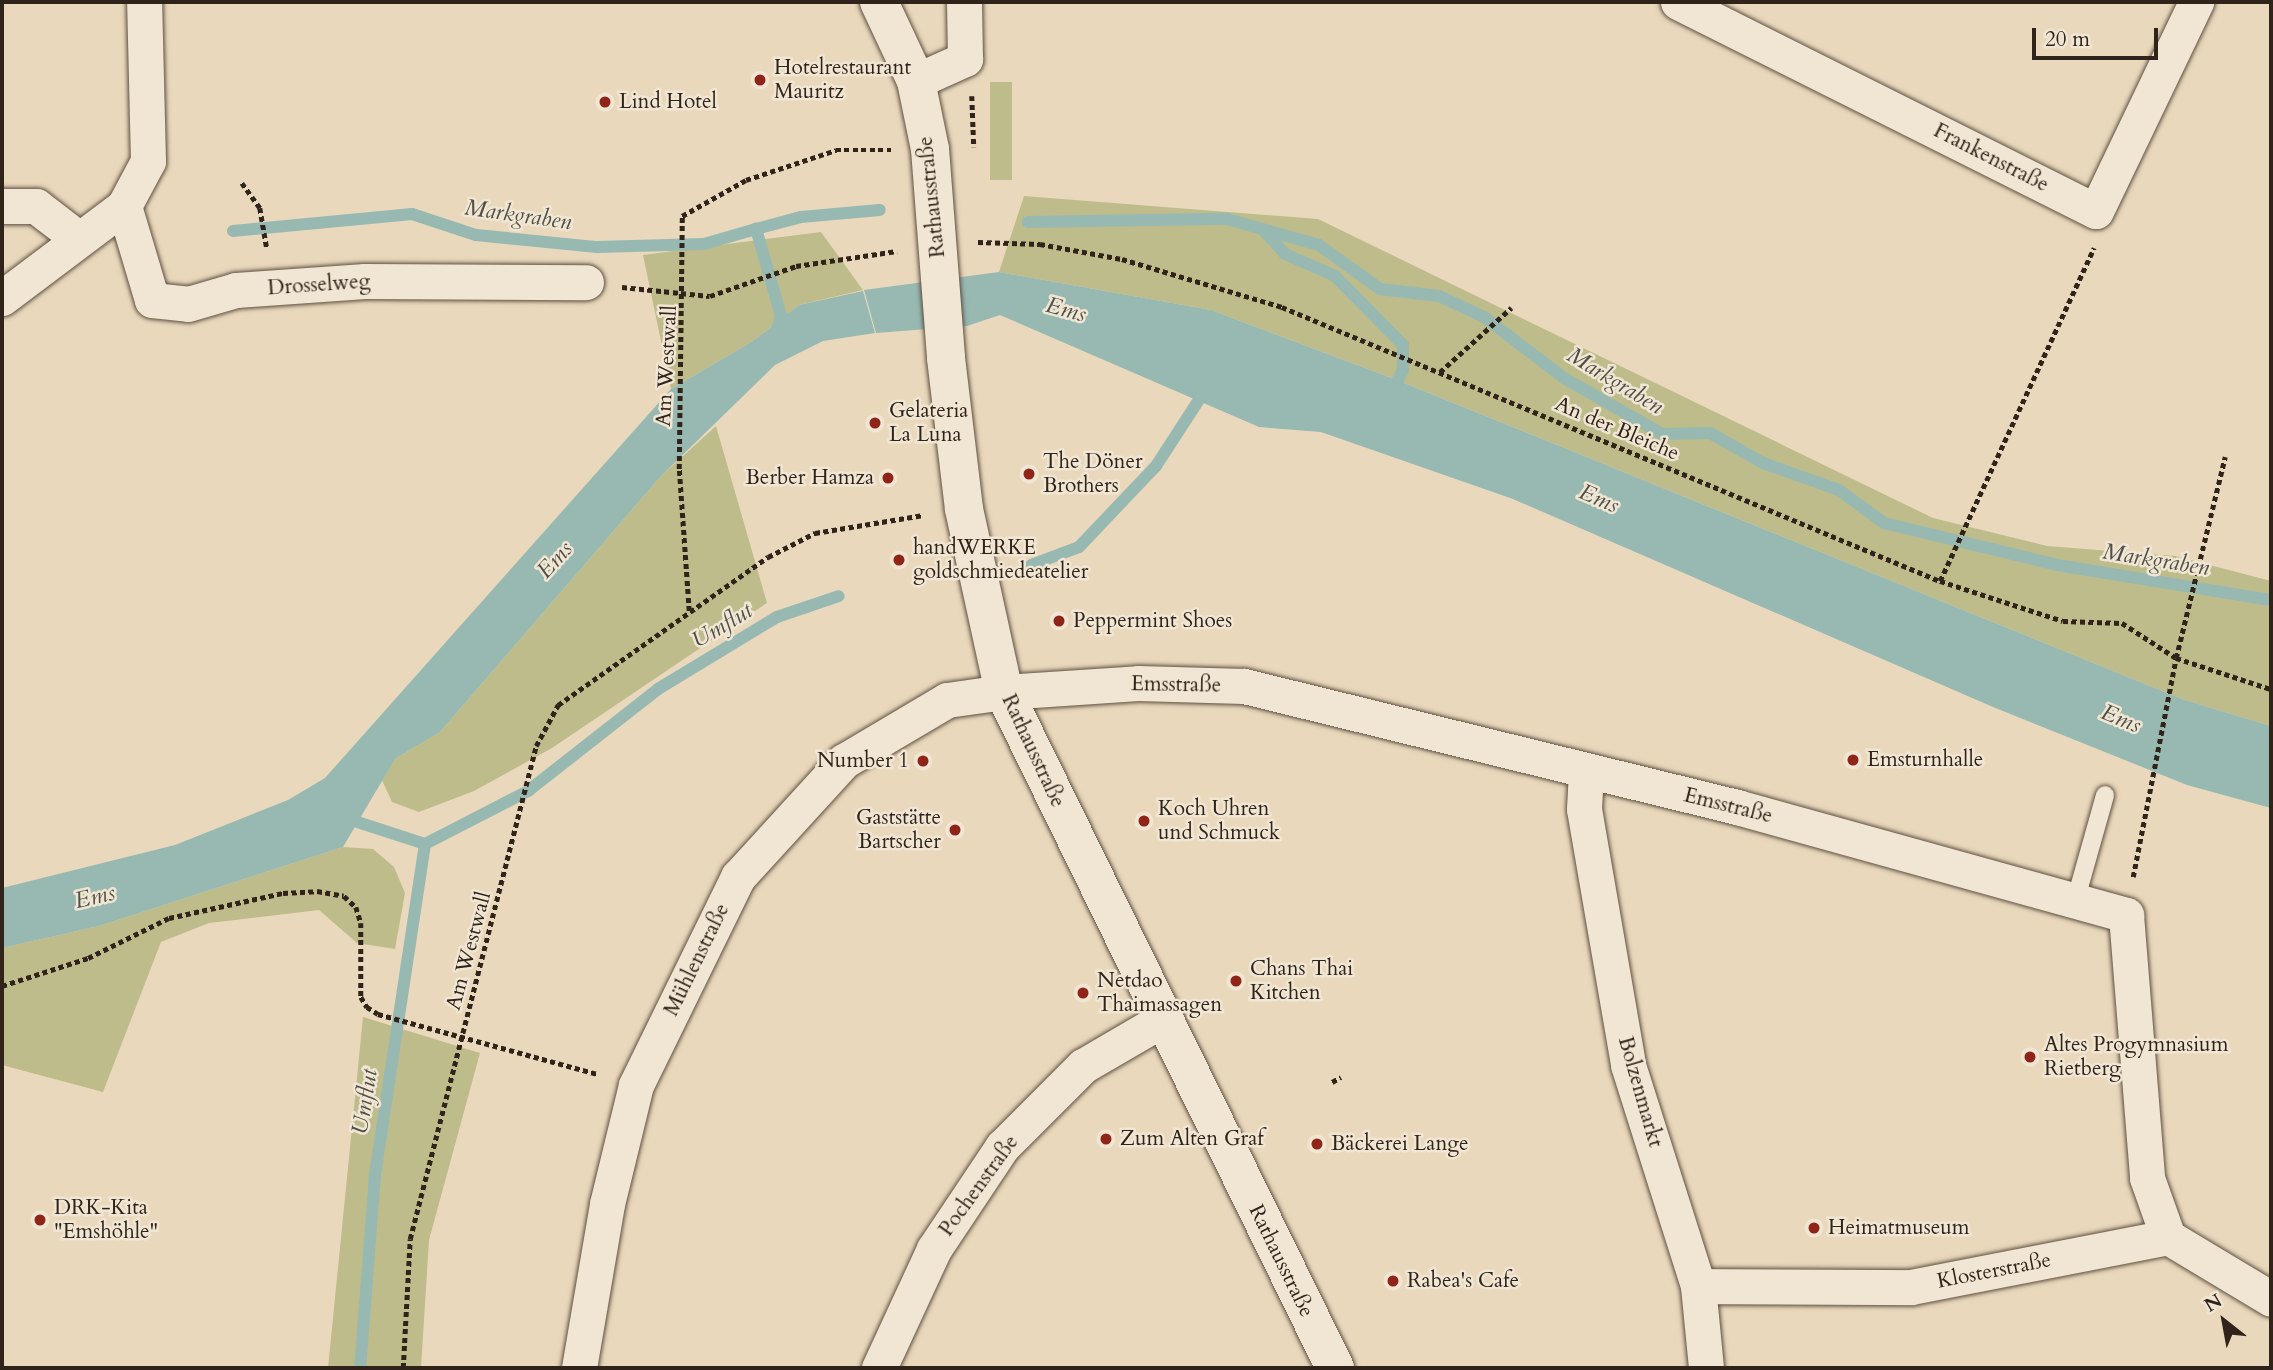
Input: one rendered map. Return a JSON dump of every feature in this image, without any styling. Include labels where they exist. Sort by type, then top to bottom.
[{"type":"street","points":[[2,298],[124,206],[148,161],[144,2]]},
{"type":"street","name":"Rathausstraße","points":[[879,2],[916,81],[930,149],[946,358],[964,509],[1004,692],[1162,1020],[1335,1368]]},
{"type":"street","points":[[916,81],[965,59],[964,2]]},
{"type":"street","name":"Frankenstraße","points":[[1678,2],[2096,211]]},
{"type":"street","points":[[2096,211],[2196,2]]},
{"type":"street","points":[[2,206],[36,206],[79,239]]},
{"type":"street","name":"Drosselweg","points":[[124,206],[152,300],[188,304],[236,290],[365,281],[586,282]]},
{"type":"street","name":"Emsstraße","points":[[1004,692],[1138,683],[1244,686],[1737,807],[2126,915]]},
{"type":"street","name":"Mühlenstraße","points":[[579,1368],[607,1204],[636,1085],[738,877],[844,761],[947,700],[1004,692]]},
{"type":"street","name":"Bolzenmarkt","points":[[1586,771],[1584,809],[1628,1065],[1698,1286],[1706,1368]]},
{"type":"street","points":[[2126,915],[2147,1178],[2168,1237],[2271,1298]]},
{"type":"street","name":"Pochenstraße","points":[[879,1368],[934,1249],[1002,1147],[1083,1066],[1162,1020]]},
{"type":"street","name":"Klosterstraße","points":[[1698,1286],[1911,1287],[2168,1237]]},
{"type":"lane","points":[[2075,902],[2105,796]]},
{"type":"path","points":[[586,282],[684,297],[682,216],[746,180],[836,150],[930,149]]},
{"type":"path","points":[[242,183],[260,208],[268,253]]},
{"type":"path","points":[[1940,580],[2094,246],[2096,211]]},
{"type":"path","name":"An der Bleiche","points":[[938,252],[1040,244],[1122,259],[1282,307],[1940,580],[2063,621],[2122,623],[2176,658],[2271,689]]},
{"type":"path","name":"Am Westwall","points":[[689,611],[679,470],[684,297],[740,289],[796,266],[938,252]]},
{"type":"path","points":[[1440,372],[1481,340],[1511,308]]},
{"type":"path","points":[[2126,915],[2150,780],[2187,607],[2225,457]]},
{"type":"path","name":"Am Westwall","points":[[403,1368],[410,1239],[520,818],[536,746],[558,705],[768,557],[816,533],[964,509]]},
{"type":"path","points":[[2,986],[88,958],[169,918],[283,894],[317,891],[344,896],[356,907],[361,923],[361,996],[379,1014],[463,1035],[636,1085]]},
{"type":"path","points":[[1332,1082],[1341,1077]]},
{"type":"shaded area","points":[[990,82],[1012,82],[1012,180],[990,180]]},
{"type":"shaded area","points":[[1024,196],[1318,219],[1933,518],[2047,546],[2175,556],[2271,581],[2271,726],[2182,699],[1397,380],[1211,310],[999,272]]},
{"type":"shaded area","points":[[821,232],[863,290],[799,305],[753,341],[671,389],[643,255]]},
{"type":"shaded area","points":[[716,426],[767,603],[552,748],[474,791],[419,812],[392,802],[382,780],[395,759],[440,732],[661,476]]},
{"type":"shaded area","points":[[343,847],[373,849],[394,867],[405,893],[395,949],[357,943],[319,910],[209,923],[161,942],[103,1092],[2,1065],[2,948],[99,926]]},
{"type":"shaded area","points":[[363,1017],[480,1053],[429,1240],[421,1368],[328,1368]]},
{"type":"water","name":"Ems","points":[[999,272],[1211,310],[1397,380],[2182,699],[2271,726],[2271,808],[2187,785],[1993,707],[1513,499],[1321,432],[1259,427],[1000,315],[967,326],[876,333],[864,290]]},
{"type":"water","name":"Ems","points":[[863,291],[875,333],[823,341],[775,365],[661,476],[440,732],[395,759],[343,847],[99,926],[2,948],[2,888],[175,845],[288,800],[325,778],[671,389],[753,341],[799,305]]},
{"type":"waterway","name":"Markgraben","points":[[777,330],[781,316],[756,229],[801,217],[880,210]]},
{"type":"waterway","name":"Markgraben","points":[[233,231],[412,214],[476,235],[597,247],[704,244],[756,229]]},
{"type":"waterway","name":"Markgraben","points":[[1028,222],[1227,219],[1319,245],[1380,289],[1439,296],[1484,317],[1564,378],[1662,434],[1710,433],[1763,463],[1839,490],[1884,523],[2057,565],[2271,600]]},
{"type":"waterway","points":[[1263,230],[1285,254],[1335,276],[1403,345],[1403,370],[1390,395]]},
{"type":"waterway","name":"Umflut","points":[[1031,565],[1079,547],[1156,466],[1208,386]]},
{"type":"waterway","name":"Umflut","points":[[425,844],[528,791],[658,689],[777,617],[839,596]]},
{"type":"waterway","name":"Umflut","points":[[342,817],[425,844],[375,1175],[360,1368]]},
{"type":"place","name":"Hotelrestaurant Mauritz","points":[[760,80]]},
{"type":"place","name":"Lind Hotel","points":[[605,102]]},
{"type":"place","name":"Gelateria La Luna","points":[[875,423]]},
{"type":"place","name":"The Döner Brothers","points":[[1029,474]]},
{"type":"place","name":"Berber Hamza","points":[[888,478]]},
{"type":"place","name":"handWERKE goldschmiedeatelier","points":[[899,560]]},
{"type":"place","name":"Peppermint Shoes","points":[[1059,621]]},
{"type":"place","name":"Emsturnhalle","points":[[1853,760]]},
{"type":"place","name":"Number 1","points":[[923,761]]},
{"type":"place","name":"Koch Uhren und Schmuck","points":[[1144,821]]},
{"type":"place","name":"Gaststätte Bartscher","points":[[955,830]]},
{"type":"place","name":"Chans Thai Kitchen","points":[[1236,981]]},
{"type":"place","name":"Netdao Thaimassagen","points":[[1083,993]]},
{"type":"place","name":"Altes Progymnasium Rietberg","points":[[2030,1057]]},
{"type":"place","name":"Zum Alten Graf","points":[[1106,1139]]},
{"type":"place","name":"Bäckerei Lange","points":[[1317,1144]]},
{"type":"place","name":"DRK-Kita \"Emshöhle\"","points":[[40,1220]]},
{"type":"place","name":"Heimatmuseum","points":[[1814,1228]]},
{"type":"place","name":"Rabea's Cafe","points":[[1393,1281]]}]
